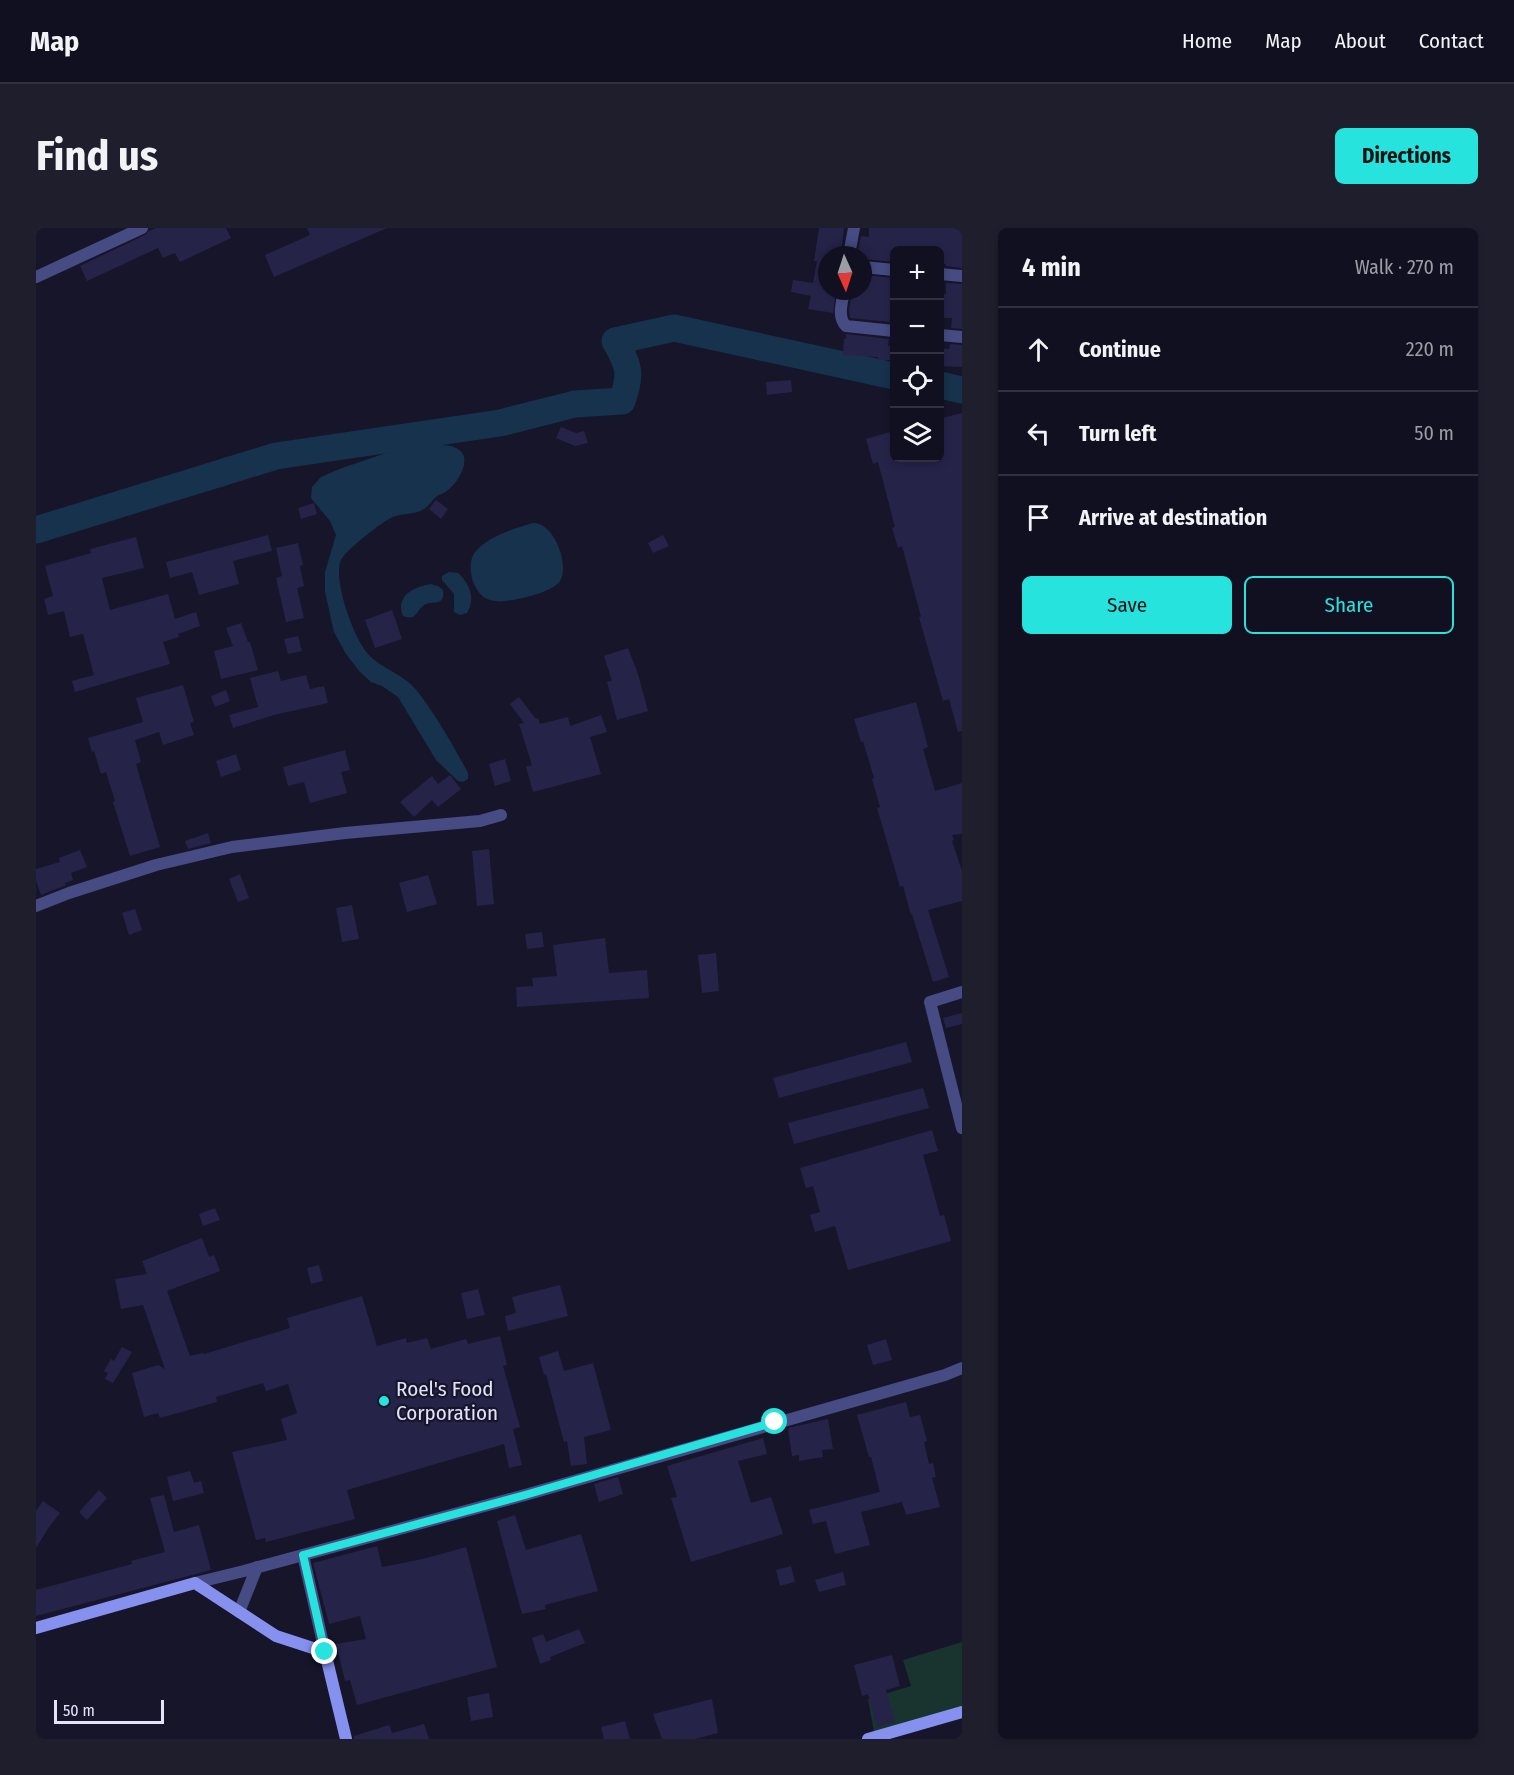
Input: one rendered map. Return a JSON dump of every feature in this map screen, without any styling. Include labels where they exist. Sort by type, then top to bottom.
[{"type":"street","points":[[36,277],[142,228]]},
{"type":"street","points":[[851,246],[854,228]]},
{"type":"street","points":[[872,268],[890,270]]},
{"type":"street","points":[[944,274],[962,276]]},
{"type":"street","points":[[843,300],[841,314],[842,322],[846,326],[890,331]]},
{"type":"street","points":[[944,336],[962,338]]},
{"type":"street","points":[[36,906],[69,893],[156,866],[232,847],[345,833],[480,821],[501,815]]},
{"type":"street","points":[[962,992],[930,1002],[962,1128]]},
{"type":"street","points":[[36,1628],[525,1495],[945,1375],[962,1368]]},
{"type":"street","points":[[303,1555],[346,1739]]},
{"type":"street","points":[[238,1612],[257,1568]]},
{"type":"street","points":[[195,1583],[276,1636],[325,1652]]},
{"type":"street","points":[[868,1739],[962,1712]]},
{"type":"green space","points":[[962,1642],[962,1708],[874,1732],[868,1699],[911,1686],[903,1660]]},
{"type":"water","points":[[438,445],[456,448],[464,457],[460,475],[449,489],[437,496],[424,509],[389,519],[355,544],[341,560],[340,581],[342,596],[358,639],[371,657],[413,686],[432,711],[468,773],[468,779],[463,782],[458,781],[436,760],[398,697],[382,686],[371,682],[360,672],[346,654],[334,632],[325,592],[325,572],[336,535],[330,521],[311,498],[312,487],[321,477],[395,450]]},
{"type":"water","points":[[533,523],[547,529],[558,546],[563,565],[560,581],[550,589],[526,597],[503,601],[487,599],[477,590],[472,577],[471,563],[476,551],[495,537]]},
{"type":"water","points":[[449,572],[458,573],[466,582],[471,597],[467,613],[460,615],[454,612],[454,594],[442,580],[442,576]]},
{"type":"water","points":[[431,584],[443,590],[442,599],[426,604],[413,617],[403,616],[401,603],[407,594],[418,587]]},
{"type":"building","points":[[156,228],[226,228],[231,238],[180,262],[175,253],[163,258],[158,248],[87,281],[80,266]]},
{"type":"building","points":[[307,228],[387,228],[274,277],[265,255],[310,235]]},
{"type":"building","points":[[819,228],[844,228],[842,246],[818,246],[818,300],[835,300],[833,313],[808,309],[811,296],[791,292],[793,280],[813,283],[817,261],[814,261]]},
{"type":"building","points":[[869,228],[962,228],[962,268],[944,264],[944,246],[890,246],[890,262],[872,260],[872,246],[859,246],[861,236],[869,237]]},
{"type":"building","points":[[872,276],[890,278],[890,322],[850,318],[851,300],[872,300]]},
{"type":"building","points":[[946,283],[962,284],[962,329],[951,328],[952,318],[944,318],[944,294],[946,294]]},
{"type":"building","points":[[846,334],[889,339],[890,360],[843,355],[844,339],[846,339]]},
{"type":"building","points":[[950,344],[962,345],[962,367],[944,366],[944,348],[949,349]]},
{"type":"building","points":[[791,380],[792,392],[767,395],[766,382]]},
{"type":"building","points":[[962,413],[962,731],[958,732],[949,699],[943,701],[902,546],[898,548],[892,528],[895,527],[878,462],[873,464],[866,439],[890,432],[890,462],[944,462],[944,418]]},
{"type":"building","points":[[561,427],[576,433],[584,431],[588,443],[575,446],[556,438]]},
{"type":"building","points":[[436,500],[448,509],[441,519],[429,509]]},
{"type":"building","points":[[314,503],[317,514],[301,519],[298,508]]},
{"type":"building","points":[[268,535],[272,551],[233,561],[239,584],[199,595],[192,572],[170,578],[166,562]]},
{"type":"building","points":[[663,535],[669,546],[653,553],[648,543]]},
{"type":"building","points":[[136,537],[144,568],[102,578],[110,610],[168,594],[175,619],[196,612],[200,626],[163,642],[170,664],[75,692],[72,681],[94,675],[83,634],[70,637],[64,611],[48,615],[44,599],[53,596],[45,566],[91,553],[90,549]]},
{"type":"building","points":[[298,543],[303,565],[300,566],[304,586],[297,588],[304,618],[286,622],[276,578],[282,576],[276,548]]},
{"type":"building","points":[[392,610],[402,639],[375,648],[365,620]]},
{"type":"building","points":[[241,623],[248,642],[250,642],[258,670],[221,679],[214,651],[233,646],[226,628]]},
{"type":"building","points":[[298,636],[302,651],[288,654],[284,639]]},
{"type":"building","points":[[628,648],[648,711],[617,720],[607,682],[612,681],[604,656]]},
{"type":"building","points":[[278,671],[281,681],[306,675],[310,689],[324,686],[328,703],[274,715],[233,728],[229,715],[258,707],[250,678]]},
{"type":"building","points":[[183,685],[194,722],[190,723],[194,735],[163,745],[159,732],[135,740],[141,762],[136,764],[160,847],[130,856],[106,772],[101,774],[88,738],[143,722],[136,698]]},
{"type":"building","points":[[226,690],[230,701],[215,707],[211,696]]},
{"type":"building","points":[[519,697],[536,719],[538,718],[540,724],[568,717],[570,726],[601,715],[607,732],[590,737],[601,774],[533,792],[526,767],[532,765],[519,724],[524,723],[510,704]]},
{"type":"building","points":[[916,702],[928,747],[923,749],[935,791],[962,783],[962,834],[952,835],[954,840],[952,841],[962,871],[962,901],[928,910],[949,977],[933,982],[903,886],[900,887],[877,808],[880,807],[872,779],[874,778],[854,719]]},
{"type":"building","points":[[345,750],[350,770],[341,772],[347,793],[310,803],[304,782],[288,786],[283,767]]},
{"type":"building","points":[[236,754],[241,770],[221,777],[216,761]]},
{"type":"building","points":[[505,759],[511,781],[495,786],[489,764]]},
{"type":"building","points":[[450,775],[461,789],[438,807],[432,800],[414,817],[400,802],[432,776],[438,784]]},
{"type":"building","points":[[208,833],[211,843],[188,849],[185,841]]},
{"type":"building","points":[[489,849],[494,904],[477,906],[472,851]]},
{"type":"building","points":[[80,850],[87,867],[71,873],[73,880],[65,883],[66,885],[41,895],[36,881],[36,869],[60,862],[59,858]]},
{"type":"building","points":[[240,874],[249,898],[238,902],[229,879]]},
{"type":"building","points":[[428,875],[437,904],[407,912],[399,883]]},
{"type":"building","points":[[352,905],[359,939],[342,942],[336,908]]},
{"type":"building","points":[[135,909],[142,930],[129,935],[122,913]]},
{"type":"building","points":[[542,932],[544,947],[527,949],[525,934]]},
{"type":"building","points":[[605,938],[609,973],[647,970],[649,998],[517,1007],[516,987],[533,986],[532,978],[557,976],[553,945]]},
{"type":"building","points":[[716,953],[719,991],[702,993],[698,955]]},
{"type":"building","points":[[962,1013],[962,1024],[946,1028],[943,1018]]},
{"type":"building","points":[[906,1042],[912,1062],[779,1098],[773,1078]]},
{"type":"building","points":[[923,1088],[929,1108],[794,1144],[788,1123]]},
{"type":"building","points":[[932,1130],[938,1151],[923,1155],[940,1216],[944,1215],[951,1241],[848,1270],[835,1226],[815,1232],[810,1215],[820,1212],[813,1186],[806,1188],[800,1168]]},
{"type":"building","points":[[215,1208],[220,1220],[203,1226],[199,1214]]},
{"type":"building","points":[[202,1238],[209,1257],[214,1255],[220,1271],[167,1291],[190,1356],[204,1354],[290,1328],[287,1318],[362,1296],[377,1346],[406,1338],[407,1343],[427,1338],[431,1349],[466,1339],[468,1344],[500,1336],[507,1365],[503,1366],[520,1427],[513,1429],[522,1465],[509,1468],[504,1444],[347,1490],[355,1519],[266,1542],[265,1538],[256,1540],[232,1452],[287,1440],[281,1419],[297,1413],[288,1384],[266,1391],[263,1383],[216,1397],[217,1402],[160,1418],[158,1413],[144,1417],[132,1373],[158,1365],[165,1369],[143,1305],[121,1309],[115,1279],[147,1274],[142,1261]]},
{"type":"building","points":[[319,1265],[323,1281],[311,1284],[307,1268]]},
{"type":"building","points":[[560,1285],[568,1316],[508,1331],[505,1316],[516,1313],[512,1297]]},
{"type":"building","points":[[478,1289],[485,1315],[467,1319],[461,1293]]},
{"type":"building","points":[[886,1339],[892,1360],[873,1365],[867,1345]]},
{"type":"building","points":[[122,1347],[132,1352],[113,1383],[105,1379],[108,1373],[104,1371],[111,1359],[114,1361]]},
{"type":"building","points":[[558,1351],[564,1371],[593,1363],[611,1430],[584,1437],[587,1464],[571,1466],[567,1441],[564,1442],[546,1374],[544,1375],[539,1357]]},
{"type":"building","points":[[906,1402],[910,1417],[920,1415],[927,1441],[924,1442],[929,1464],[933,1463],[936,1477],[932,1478],[940,1507],[906,1515],[902,1502],[861,1512],[870,1545],[835,1554],[826,1521],[813,1524],[809,1510],[880,1492],[857,1415]]},
{"type":"building","points":[[828,1419],[833,1449],[822,1450],[823,1457],[799,1461],[799,1455],[792,1456],[788,1428]]},
{"type":"building","points":[[763,1438],[767,1454],[738,1461],[751,1503],[771,1497],[783,1534],[691,1562],[671,1498],[677,1497],[667,1466]]},
{"type":"building","points":[[190,1471],[194,1483],[201,1481],[204,1493],[173,1501],[167,1477]]},
{"type":"building","points":[[618,1477],[623,1494],[599,1502],[594,1484]]},
{"type":"building","points":[[99,1490],[107,1498],[87,1520],[79,1512]]},
{"type":"building","points":[[164,1495],[174,1532],[199,1525],[211,1570],[36,1616],[36,1590],[132,1564],[131,1561],[165,1552],[150,1498]]},
{"type":"building","points":[[43,1501],[60,1513],[36,1548],[36,1511]]},
{"type":"building","points":[[515,1515],[526,1550],[581,1534],[598,1591],[545,1605],[546,1609],[522,1614],[497,1521]]},
{"type":"building","points":[[377,1546],[382,1567],[466,1547],[497,1667],[357,1705],[350,1680],[345,1681],[336,1644],[366,1639],[360,1616],[329,1624],[313,1563]]},
{"type":"building","points":[[791,1566],[795,1582],[780,1586],[776,1570]]},
{"type":"building","points":[[843,1572],[846,1585],[819,1592],[815,1580]]},
{"type":"building","points":[[579,1629],[585,1643],[550,1657],[551,1660],[540,1664],[532,1638],[543,1634],[546,1642]]},
{"type":"building","points":[[892,1655],[900,1686],[886,1690],[895,1722],[877,1727],[868,1694],[862,1696],[854,1665]]},
{"type":"building","points":[[489,1693],[493,1717],[471,1721],[467,1697]]},
{"type":"building","points":[[712,1699],[718,1733],[695,1739],[662,1739],[653,1714]]},
{"type":"building","points":[[625,1721],[630,1739],[604,1739],[601,1727]]},
{"type":"building","points":[[424,1724],[429,1739],[354,1739],[354,1736],[389,1725],[392,1733]]},
{"type":"waterway","points":[[36,530],[276,456],[500,423],[575,404],[622,401],[628,370],[615,341],[674,328],[890,375]]},
{"type":"waterway","points":[[944,386],[962,390]]},
{"type":"place","name":"Roel's Food Corporation","points":[[384,1401]]},
{"type":"route","points":[[325,1652],[303,1555],[525,1495],[775,1422]]}]
